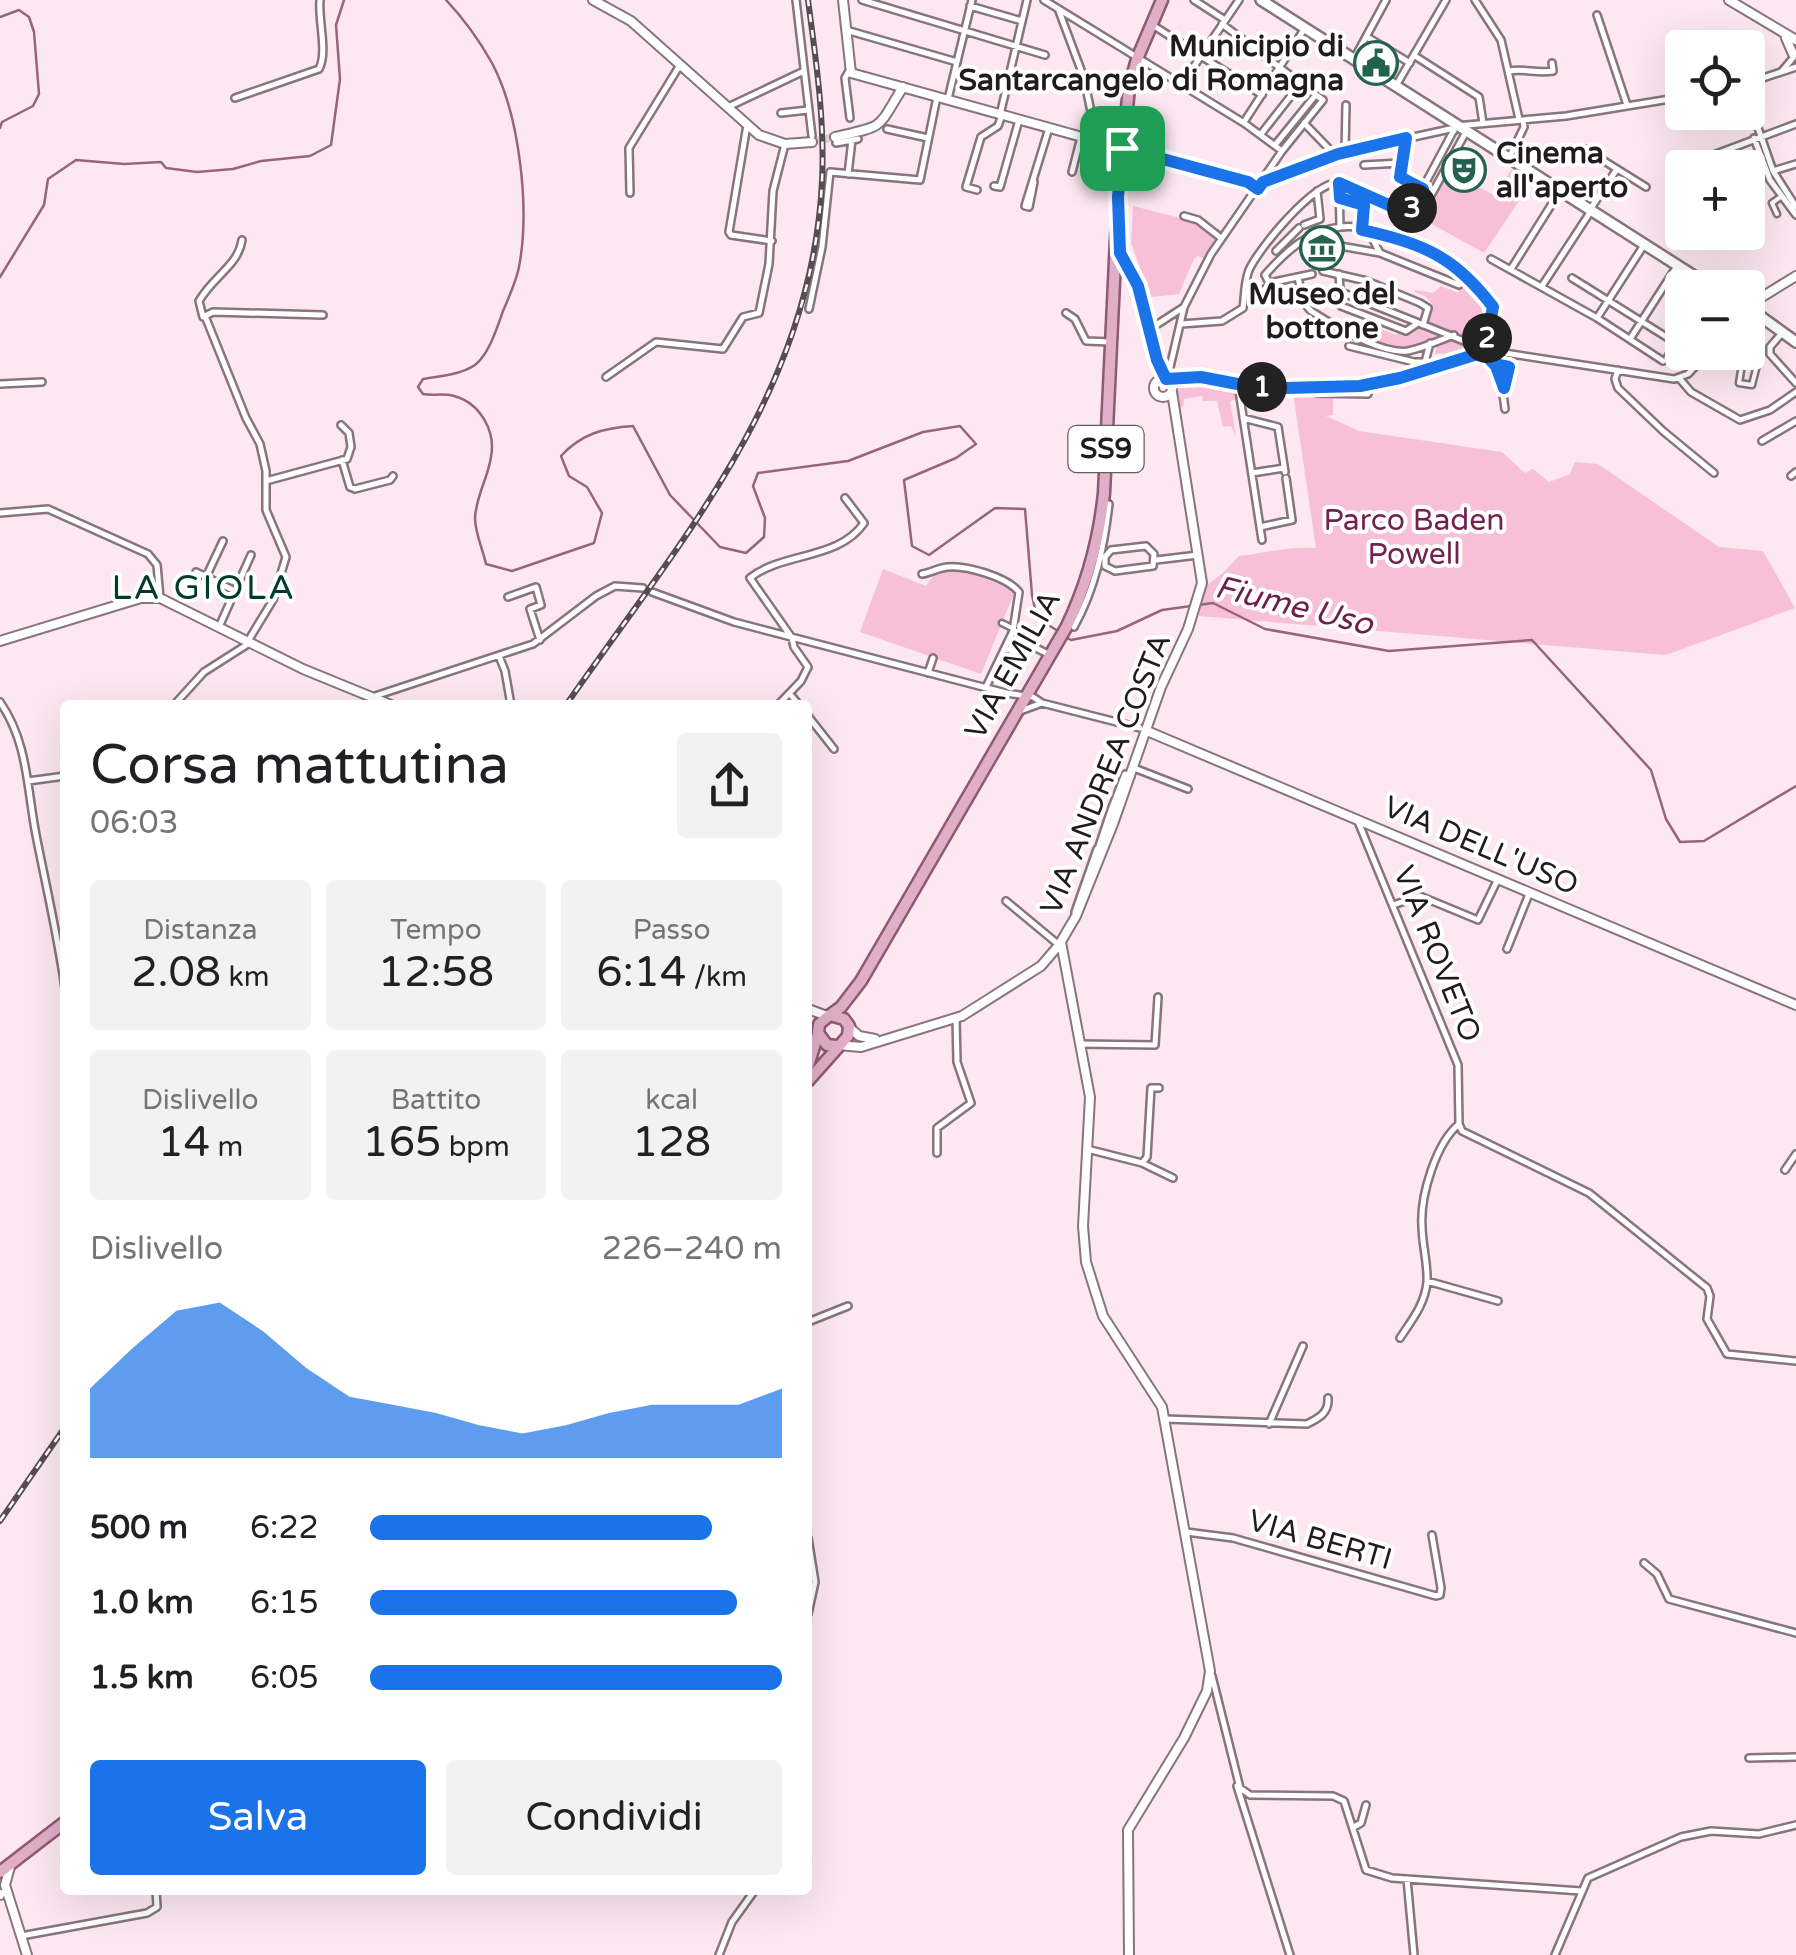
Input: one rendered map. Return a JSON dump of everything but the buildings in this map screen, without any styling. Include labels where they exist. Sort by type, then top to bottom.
[{"type":"main road","points":[[1117,249],[1129,88],[1162,0]]},
{"type":"main road","points":[[1261,0],[1458,130],[1684,270]]},
{"type":"main road","points":[[1117,249],[1118,197]]},
{"type":"main road","name":"VIA EMILIA","points":[[812,1052],[818,1031],[861,981],[1014,718],[1034,700],[1036,680],[1073,614],[1096,551],[1103,504],[1117,249]]},
{"type":"main road","points":[[1765,321],[1795,340]]},
{"type":"main road","name":"VIA EMILIA","points":[[812,1076],[848,1036],[861,981]]},
{"type":"main road","points":[[829,1016],[840,1016],[848,1025]]},
{"type":"main road","points":[[818,1031],[826,1044],[837,1046]]},
{"type":"main road","points":[[0,1872],[60,1826]]},
{"type":"street","points":[[235,98],[319,68],[324,59],[318,23],[320,0]]},
{"type":"street","points":[[592,0],[620,12],[747,125],[782,144],[812,139],[796,0]]},
{"type":"street","points":[[844,0],[850,118]]},
{"type":"street","points":[[862,0],[1045,55]]},
{"type":"street","points":[[976,190],[966,187],[981,137],[998,126],[1027,0]]},
{"type":"street","points":[[1194,0],[1301,83],[1261,134]]},
{"type":"street","points":[[1182,84],[1239,0]]},
{"type":"street","points":[[1354,59],[1386,0]]},
{"type":"street","points":[[1395,86],[1446,0]]},
{"type":"street","points":[[1475,0],[1502,40],[1524,127],[1508,159]]},
{"type":"street","points":[[1729,0],[1796,40]]},
{"type":"street","points":[[1048,1],[1137,60],[1244,122],[1282,151]]},
{"type":"street","points":[[948,100],[971,3],[1022,20]]},
{"type":"street","points":[[1059,11],[1084,78],[1097,142]]},
{"type":"street","points":[[1597,15],[1626,105]]},
{"type":"street","points":[[1151,24],[1262,95]]},
{"type":"street","points":[[1244,122],[1305,28]]},
{"type":"street","points":[[846,30],[957,62]]},
{"type":"street","points":[[1765,77],[1780,72],[1795,58],[1783,34]]},
{"type":"street","points":[[1367,37],[1410,63]]},
{"type":"street","points":[[1415,56],[1479,97],[1483,123]]},
{"type":"street","points":[[1509,71],[1553,71],[1552,62]]},
{"type":"street","points":[[630,193],[629,148],[680,65]]},
{"type":"street","points":[[728,107],[804,71]]},
{"type":"street","points":[[849,71],[1261,186],[1335,155],[1406,138],[1483,123],[1665,99]]},
{"type":"street","points":[[1010,74],[1050,84]]},
{"type":"street","points":[[1059,83],[1084,78]]},
{"type":"street","name":"VIA ANDREA COSTA","points":[[837,1046],[859,1047],[956,1019],[1041,966],[1074,920],[1132,772],[1144,729],[1188,629],[1201,586],[1167,384],[1184,309],[1221,238],[1323,100],[1301,83]]},
{"type":"street","points":[[836,140],[876,126],[886,118],[900,86]]},
{"type":"street","points":[[808,309],[822,247],[830,172],[918,181],[938,97]]},
{"type":"street","points":[[1275,145],[1314,97]]},
{"type":"street","points":[[1345,152],[1346,104]]},
{"type":"street","points":[[781,114],[809,110]]},
{"type":"street","points":[[1004,175],[1020,120]]},
{"type":"street","points":[[1304,124],[1335,155]]},
{"type":"street","points":[[1725,150],[1796,124]]},
{"type":"street","points":[[747,125],[729,232],[772,241]]},
{"type":"street","points":[[1034,182],[1049,128]]},
{"type":"street","points":[[887,129],[930,138]]},
{"type":"street","points":[[1410,212],[1458,130]]},
{"type":"street","points":[[1181,324],[1222,321],[1243,308],[1247,274],[1259,252],[1317,191],[1339,183],[1420,215],[1445,169],[1458,130]]},
{"type":"street","points":[[1755,130],[1767,174],[1795,205]]},
{"type":"street","points":[[1072,172],[1081,137]]},
{"type":"street","points":[[1757,137],[1796,215]]},
{"type":"street","points":[[1406,138],[1400,177],[1423,189]]},
{"type":"street","points":[[836,140],[855,139],[848,174]]},
{"type":"street","points":[[606,377],[656,342],[726,348],[742,318],[760,313],[772,241],[772,190],[784,148]]},
{"type":"street","points":[[1585,149],[1646,187]]},
{"type":"street","points":[[1364,165],[1401,163]]},
{"type":"street","points":[[1436,164],[1445,169]]},
{"type":"street","points":[[1772,172],[1796,164]]},
{"type":"street","points":[[1542,286],[1617,169]]},
{"type":"street","points":[[1339,183],[1340,226]]},
{"type":"street","points":[[1272,267],[1276,254],[1302,226],[1320,220],[1317,191]]},
{"type":"street","points":[[1510,270],[1560,192]]},
{"type":"street","points":[[1777,214],[1772,203],[1783,194]]},
{"type":"street","points":[[1340,198],[1364,205],[1366,231],[1380,253]]},
{"type":"street","points":[[1184,216],[1198,220],[1221,238]]},
{"type":"street","points":[[1312,274],[1268,287],[1264,275],[1306,236],[1340,226],[1408,241],[1467,274],[1493,307],[1480,350]]},
{"type":"street","points":[[179,700],[204,672],[249,642],[286,564],[283,544],[266,510],[260,444],[204,320],[199,300],[210,282],[237,258],[242,240]]},
{"type":"street","points":[[1328,244],[1380,253],[1459,284],[1467,274]]},
{"type":"street","points":[[1600,316],[1644,245]]},
{"type":"street","points":[[1117,249],[1134,277],[1167,384],[1162,397]]},
{"type":"street","points":[[1491,259],[1665,360]]},
{"type":"street","points":[[1632,336],[1677,266]]},
{"type":"street","points":[[1323,271],[1339,274],[1385,288],[1430,310],[1421,324],[1401,330],[1341,306],[1339,274]]},
{"type":"street","points":[[1115,280],[1124,275],[1134,277]]},
{"type":"street","points":[[1765,295],[1796,276]]},
{"type":"street","points":[[1298,277],[1310,311],[1376,345],[1409,351],[1454,335]]},
{"type":"street","points":[[1572,278],[1665,336]]},
{"type":"street","points":[[1379,305],[1385,288]]},
{"type":"street","points":[[1341,292],[1407,315],[1480,350],[1494,364],[1504,388]]},
{"type":"street","points":[[1150,329],[1184,309],[1194,322]]},
{"type":"street","points":[[204,320],[213,312],[320,317],[323,314]]},
{"type":"street","points":[[1066,314],[1076,319],[1086,341],[1110,342]]},
{"type":"street","points":[[1401,330],[1407,315]]},
{"type":"street","points":[[1782,332],[1770,354],[1796,383]]},
{"type":"street","points":[[1350,346],[1424,362],[1430,343]]},
{"type":"street","points":[[1167,384],[1201,377],[1248,386],[1313,388],[1372,384],[1480,350],[1679,378],[1692,370]]},
{"type":"street","points":[[1746,352],[1759,357],[1752,385],[1739,383],[1746,352]]},
{"type":"street","points":[[1494,364],[1509,367],[1505,409]]},
{"type":"street","points":[[1618,370],[1618,388],[1714,473]]},
{"type":"street","points":[[1679,378],[1691,392],[1740,420],[1770,410],[1796,392]]},
{"type":"street","points":[[0,384],[42,382]]},
{"type":"street","name":"VIA ANDREA COSTA","points":[[1167,384],[1154,389],[1175,420]]},
{"type":"street","points":[[1238,384],[1262,540]]},
{"type":"street","points":[[1240,404],[1248,386]]},
{"type":"street","points":[[1313,388],[1314,392],[1324,394],[1368,394]]},
{"type":"street","points":[[1243,418],[1278,428],[1292,520],[1260,527]]},
{"type":"street","points":[[1762,441],[1796,421]]},
{"type":"street","points":[[266,481],[349,455],[350,433],[341,426]]},
{"type":"street","points":[[342,460],[348,486],[356,489],[394,476]]},
{"type":"street","points":[[1252,473],[1285,473]]},
{"type":"street","points":[[783,700],[808,667],[751,582],[751,576],[836,545],[864,524],[845,498]]},
{"type":"street","points":[[1074,627],[1091,591],[1101,556],[1109,504],[1103,504]]},
{"type":"street","points":[[0,514],[48,509],[148,554],[157,565],[160,598]]},
{"type":"street","points":[[206,577],[223,541]]},
{"type":"street","points":[[1156,560],[1146,546],[1111,550],[1104,560],[1106,566],[1116,571],[1152,566],[1156,560],[1198,555]]},
{"type":"street","points":[[219,626],[251,555]]},
{"type":"street","points":[[922,574],[958,567],[1013,585],[1019,592],[1014,630],[987,684]]},
{"type":"street","points":[[196,572],[235,591]]},
{"type":"street","points":[[375,696],[540,640],[606,590],[616,586],[643,588]]},
{"type":"street","points":[[508,598],[536,588],[541,605],[530,610],[540,640]]},
{"type":"street","points":[[652,592],[734,622],[928,673],[987,684],[1008,694],[1144,729]]},
{"type":"street","points":[[0,641],[141,598],[160,598],[304,669],[383,700]]},
{"type":"street","points":[[1002,623],[1014,630]]},
{"type":"street","points":[[1005,648],[1025,656],[1030,645],[1052,652]]},
{"type":"street","points":[[499,656],[506,671],[510,700]]},
{"type":"street","points":[[928,673],[933,658]]},
{"type":"street","points":[[1008,694],[1036,680]]},
{"type":"street","points":[[790,694],[795,700]]},
{"type":"street","points":[[1008,694],[1014,703],[1014,718]]},
{"type":"street","points":[[0,702],[19,736],[60,961]]},
{"type":"street","points":[[812,721],[834,749]]},
{"type":"street","name":"VIA DELL'USO","points":[[1144,729],[1796,1005]]},
{"type":"street","points":[[1132,772],[1188,789]]},
{"type":"street","points":[[27,782],[60,777]]},
{"type":"street","name":"VIA ROVETO","points":[[1357,818],[1458,1065],[1459,1124]]},
{"type":"street","points":[[1393,905],[1420,896],[1478,920],[1498,878]]},
{"type":"street","points":[[1507,949],[1530,891]]},
{"type":"street","points":[[1006,901],[1060,944],[1090,1097],[1083,1226],[1094,1288],[1112,1332],[1156,1394],[1165,1418],[1210,1671],[1225,1722],[1234,1775],[1290,1955]]},
{"type":"street","points":[[1080,1044],[1155,1046],[1158,997]]},
{"type":"street","points":[[812,1013],[829,1016]]},
{"type":"street","points":[[936,1153],[937,1128],[971,1103],[957,1062],[956,1019]]},
{"type":"street","points":[[812,1020],[818,1031]]},
{"type":"street","points":[[848,1025],[859,1036],[885,1039]]},
{"type":"street","points":[[1142,1163],[1147,1157],[1151,1088],[1160,1088]]},
{"type":"street","points":[[1400,1338],[1421,1308],[1427,1280],[1421,1221],[1437,1152],[1447,1134],[1459,1124],[1462,1131],[1589,1193],[1707,1288],[1707,1319],[1727,1354],[1796,1361]]},
{"type":"street","points":[[1087,1149],[1142,1163],[1173,1178]]},
{"type":"street","points":[[1786,1170],[1796,1154]]},
{"type":"street","points":[[1427,1280],[1498,1302]]},
{"type":"street","points":[[812,1320],[848,1306]]},
{"type":"street","points":[[1269,1424],[1303,1346]]},
{"type":"street","points":[[1165,1418],[1307,1424],[1321,1417],[1328,1407],[1328,1398]]},
{"type":"street","name":"VIA BERTI","points":[[1186,1532],[1233,1538],[1440,1595],[1432,1535]]},
{"type":"street","points":[[812,1563],[812,1596]]},
{"type":"street","points":[[1644,1563],[1657,1574],[1669,1599],[1796,1634]]},
{"type":"street","points":[[1129,1955],[1128,1830],[1184,1738],[1207,1691],[1210,1671]]},
{"type":"street","points":[[1748,1758],[1796,1757]]},
{"type":"street","points":[[1234,1775],[1240,1788],[1250,1795],[1332,1796],[1344,1801],[1366,1870],[1378,1876],[1580,1891]]},
{"type":"street","points":[[1354,1827],[1362,1823],[1366,1805]]},
{"type":"street","points":[[1555,1955],[1580,1891],[1594,1875],[1682,1837],[1712,1831],[1759,1834],[1796,1825]]},
{"type":"street","points":[[11,1863],[1,1890],[12,1907],[27,1955]]},
{"type":"street","points":[[1407,1879],[1414,1955]]},
{"type":"street","points":[[21,1936],[147,1913],[157,1906],[156,1895]]},
{"type":"street","points":[[718,1955],[732,1922],[751,1895]]},
{"type":"green space","points":[[1511,170],[1531,183],[1484,253],[1421,218],[1448,172],[1494,195]]},
{"type":"green space","points":[[1133,206],[1196,222],[1217,237],[1203,258],[1194,259],[1179,294],[1151,297],[1131,243]]},
{"type":"green space","points":[[1468,280],[1488,313],[1483,333],[1470,351],[1442,360],[1442,353],[1435,354],[1437,345],[1453,341],[1454,336],[1408,349],[1377,344],[1377,328],[1396,335],[1400,331],[1410,334],[1426,323],[1432,303],[1415,290],[1433,293],[1441,286],[1458,293],[1463,281]]},
{"type":"green space","points":[[1201,380],[1201,385],[1208,382],[1236,390],[1238,399],[1230,401],[1236,437],[1231,426],[1223,427],[1217,401],[1203,401],[1202,396],[1184,399],[1183,407],[1178,408],[1178,388],[1183,383]]},
{"type":"green space","name":"Parco Baden Powell","points":[[1293,393],[1333,395],[1333,415],[1326,416],[1359,431],[1502,452],[1525,473],[1533,469],[1549,482],[1570,474],[1575,462],[1598,464],[1719,547],[1763,551],[1795,608],[1666,655],[1199,616],[1200,590],[1239,556],[1316,548]]},
{"type":"green space","points":[[957,567],[1015,591],[981,674],[860,632],[883,569],[926,586],[937,570]]},
{"type":"waterway","name":"Fiume Uso","points":[[0,277],[44,205],[48,179],[76,160],[161,162],[166,168],[197,172],[310,156],[331,145],[340,79],[336,25],[344,0]]},
{"type":"waterway","name":"Fiume Uso","points":[[446,0],[482,46],[502,85],[516,136],[523,191],[519,267],[488,348],[475,365],[423,379],[418,387],[423,394],[450,395],[463,400],[478,412],[488,428],[491,457],[475,518],[486,564],[512,571],[594,543],[602,513],[587,487],[569,476],[561,456],[576,442],[602,431],[633,426],[670,495],[720,547],[746,553],[764,537],[765,518],[753,486],[758,473],[848,461],[923,432],[960,426],[976,444],[956,458],[904,480],[912,546],[929,555],[995,508],[1025,509],[1037,618],[1058,631]]},
{"type":"waterway","name":"Fiume Uso","points":[[0,17],[19,10],[29,17],[34,32],[39,94],[33,106],[2,122],[0,128]]},
{"type":"waterway","name":"Fiume Uso","points":[[1064,636],[1071,640],[1117,631],[1162,610],[1213,603],[1265,629],[1389,651],[1532,640],[1651,770],[1666,819],[1680,842],[1704,841],[1796,786]]},
{"type":"tunnel","points":[[812,142],[835,137]]},
{"type":"railway","points":[[570,700],[695,522],[733,460],[767,396],[794,329],[813,258],[823,158],[808,0]]},
{"type":"railway","points":[[0,1521],[60,1434]]},
{"type":"place","name":"Municipio di Santarcangelo di Romagna","points":[[1376,63]]},
{"type":"place","name":"Cinema all'aperto","points":[[1464,170]]},
{"type":"place","name":"Museo del bottone","points":[[1322,248]]},
{"type":"district","name":"LA GIOLA","points":[[204,588]]},
{"type":"route","points":[[1122,148],[1118,197],[1120,253],[1138,286],[1157,360],[1169,381],[1196,376],[1248,386],[1360,386],[1484,352],[1490,360],[1494,364],[1496,366],[1504,388],[1509,367],[1494,364],[1484,352],[1493,307],[1470,276],[1408,241],[1362,230],[1364,205],[1340,198],[1339,183],[1409,214],[1423,189],[1400,177],[1406,138],[1338,154],[1263,182],[1258,189],[1248,182],[1122,148]]}]
